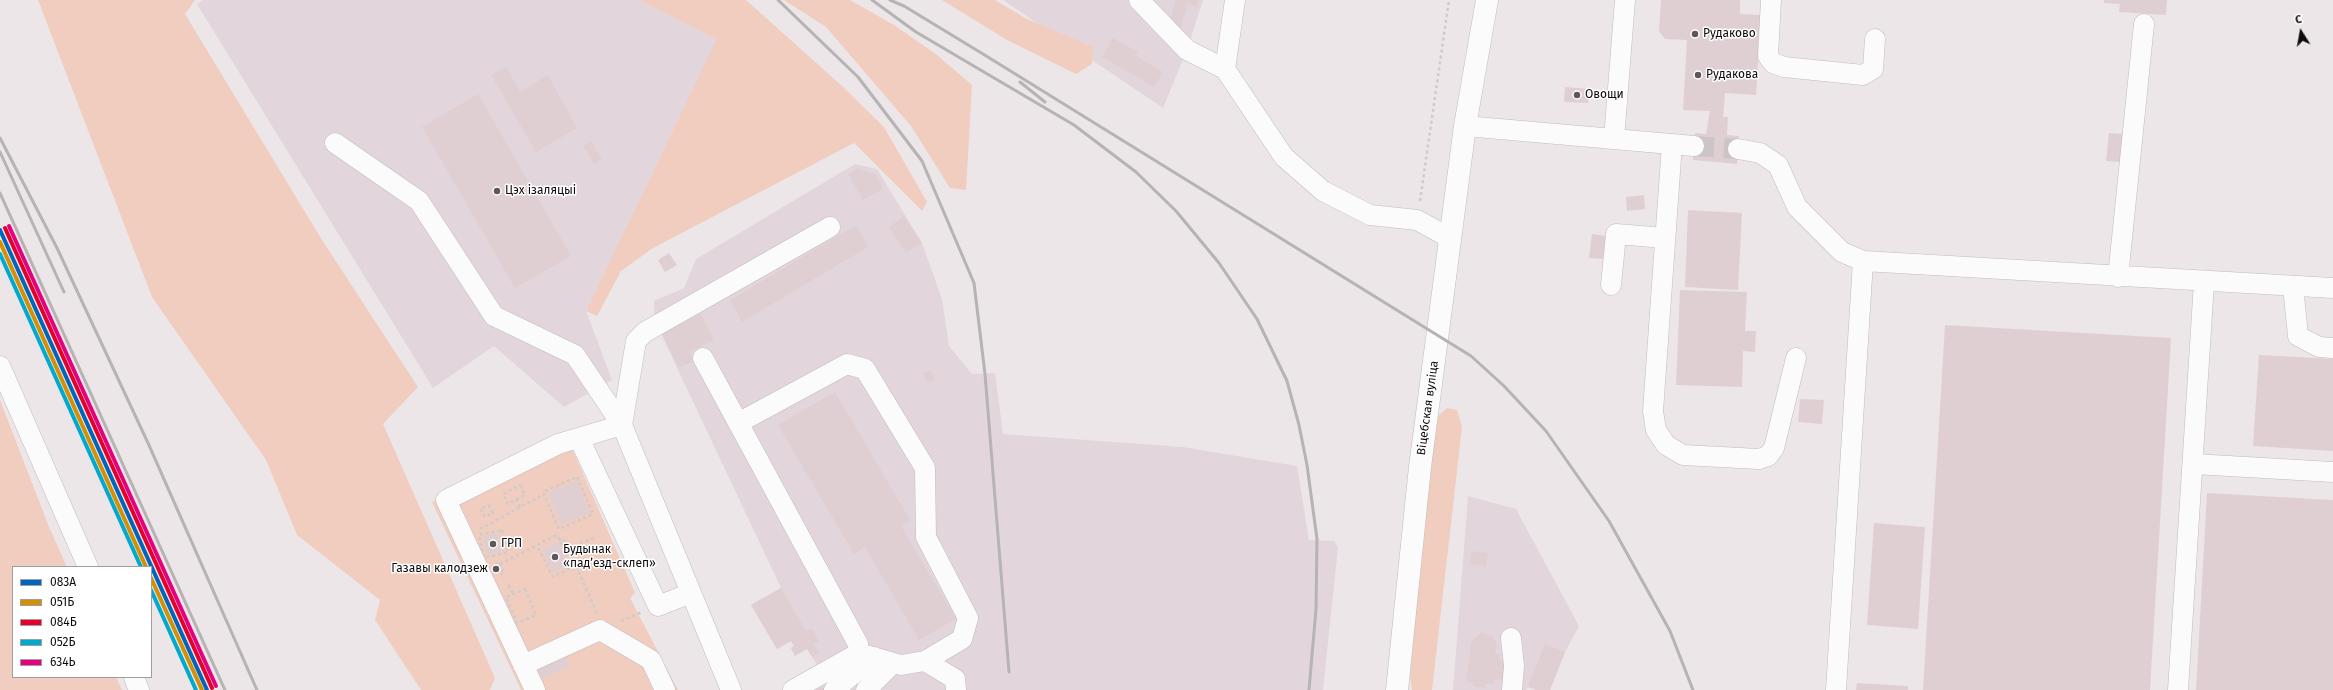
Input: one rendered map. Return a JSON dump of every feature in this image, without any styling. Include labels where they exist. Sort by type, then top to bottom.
[{"type":"main road","name":"Віцебская вуліца","points":[[1397,690],[1420,467],[1465,126],[1486,0]]},
{"type":"street","points":[[1139,0],[1187,50],[1225,69],[1284,157],[1323,191],[1370,214],[1417,220],[1450,238]]},
{"type":"street","points":[[1225,69],[1236,0]]},
{"type":"street","points":[[1614,139],[1626,0]]},
{"type":"street","points":[[1771,0],[1768,56],[1773,63],[1784,67],[1863,74],[1873,69],[1876,39]]},
{"type":"street","points":[[2118,277],[2144,24]]},
{"type":"street","points":[[1465,126],[1694,146]]},
{"type":"street","points":[[335,143],[419,201],[494,316],[575,355],[622,425],[731,690]]},
{"type":"street","points":[[1672,144],[1653,411],[1656,430],[1666,445],[1683,455],[1759,459],[1768,456],[1776,441],[1796,358]]},
{"type":"street","points":[[1738,149],[1760,153],[1778,165],[1797,207],[1842,252],[1863,261],[2204,282],[2333,288]]},
{"type":"street","points":[[622,425],[636,341],[645,332],[830,227]]},
{"type":"street","points":[[1611,285],[1616,234],[1665,238]]},
{"type":"street","points":[[1836,690],[1863,261]]},
{"type":"street","points":[[2178,690],[2194,464],[2204,282]]},
{"type":"street","points":[[2293,286],[2298,336],[2319,347],[2333,348]]},
{"type":"street","points":[[703,358],[738,423],[858,644],[875,657],[901,665],[925,661],[962,639],[968,618],[926,537],[925,468],[865,369],[847,364],[738,423]]},
{"type":"street","points":[[0,366],[88,566]]},
{"type":"street","points":[[535,690],[523,665],[471,536],[446,500],[558,444],[622,425]]},
{"type":"street","points":[[579,438],[658,606],[691,593]]},
{"type":"street","points":[[2194,464],[2333,472]]},
{"type":"street","points":[[523,665],[602,629],[651,660],[665,690]]},
{"type":"street","points":[[1511,638],[1514,666],[1512,690]]},
{"type":"street","points":[[793,690],[875,657]]},
{"type":"street","points":[[834,690],[875,657]]},
{"type":"street","points":[[866,690],[875,657]]},
{"type":"street","points":[[925,661],[955,679],[956,690]]},
{"type":"street","points":[[134,678],[139,690]]},
{"type":"path","points":[[1417,220],[1449,0]]},
{"type":"path","points":[[471,536],[491,522],[544,494],[543,492],[577,477],[593,514],[559,529]]},
{"type":"path","points":[[520,485],[525,495],[516,499],[508,504],[503,494],[520,485]]},
{"type":"path","points":[[537,546],[553,577],[572,567],[557,535],[559,529],[544,494]]},
{"type":"path","points":[[516,499],[520,507]]},
{"type":"path","points":[[489,504],[493,513],[489,516],[484,517],[480,509],[489,504]]},
{"type":"path","points":[[489,516],[491,522]]},
{"type":"path","points":[[502,530],[508,552],[484,558],[471,536],[502,530]]},
{"type":"path","points":[[500,564],[557,535]]},
{"type":"path","points":[[559,540],[563,538],[568,548],[602,629],[658,606]]},
{"type":"path","points":[[568,548],[594,538]]},
{"type":"path","points":[[525,589],[536,615],[517,623],[506,597],[525,589]]},
{"type":"shaded area","points":[[38,0],[195,0],[185,14],[322,240],[418,387],[383,424],[495,678],[490,690],[421,690],[375,620],[380,600],[297,535],[266,460],[152,297]]},
{"type":"shaded area","points":[[203,0],[639,0],[718,39],[586,311],[612,380],[564,407],[494,346],[433,388],[197,4]]},
{"type":"shaded area","points":[[639,0],[746,0],[841,85],[884,127],[927,202],[922,211],[854,143],[653,248],[621,271],[597,316],[586,311],[717,39]]},
{"type":"shaded area","points":[[784,0],[850,0],[894,25],[937,55],[972,85],[966,190],[950,188],[911,126],[826,27]]},
{"type":"shaded area","points":[[942,0],[995,0],[1025,18],[1093,47],[1092,64],[1076,74],[1007,40]]},
{"type":"shaded area","points":[[1003,0],[1203,0],[1187,50],[1163,108]]},
{"type":"shaded area","points":[[855,164],[877,169],[922,243],[942,299],[949,346],[972,374],[995,373],[1003,434],[1183,447],[1297,466],[1309,540],[1334,541],[1338,547],[1323,690],[815,690],[829,683],[807,649],[795,656],[791,648],[794,646],[791,641],[777,649],[751,605],[781,588],[654,319],[654,301],[684,288],[696,259]]},
{"type":"shaded area","points":[[0,400],[49,527],[67,566],[12,566],[12,678],[116,678],[122,690],[0,690]]},
{"type":"shaded area","points":[[1447,408],[1457,410],[1462,427],[1432,690],[1412,690],[1410,676],[1432,434],[1438,416]]},
{"type":"shaded area","points":[[567,437],[635,593],[630,598],[678,690],[521,690],[432,502]]},
{"type":"shaded area","points":[[1468,496],[1516,509],[1579,626],[1565,652],[1550,690],[1537,690],[1528,687],[1526,690],[1453,690]]},
{"type":"building","points":[[1176,0],[1199,0],[1197,7],[1188,4],[1180,29],[1168,26]]},
{"type":"building","points":[[1661,0],[1740,0],[1740,14],[1761,15],[1756,95],[1725,93],[1723,117],[1728,117],[1727,135],[1739,136],[1737,164],[1693,160],[1695,133],[1706,134],[1710,111],[1683,110],[1687,40],[1665,39],[1659,31]]},
{"type":"building","points":[[2104,0],[2167,0],[2166,15],[2119,12],[2120,4],[2104,3]]},
{"type":"building","points":[[1113,38],[1138,52],[1136,56],[1163,72],[1154,87],[1102,57]]},
{"type":"building","points":[[506,67],[520,92],[548,75],[577,128],[536,152],[491,75]]},
{"type":"building","name":"Овощи","points":[[1565,87],[1590,89],[1588,103],[1564,102]]},
{"type":"building","name":"Цэх ізаляцыі","points":[[478,94],[571,256],[515,288],[422,127]]},
{"type":"building","points":[[2109,133],[2123,134],[2120,162],[2106,161]]},
{"type":"building","points":[[591,141],[602,159],[594,164],[583,146]]},
{"type":"building","points":[[858,168],[875,174],[883,189],[863,200],[848,174]]},
{"type":"building","points":[[1644,195],[1645,209],[1627,211],[1626,197]]},
{"type":"building","points":[[1688,210],[1742,213],[1738,290],[1685,287]]},
{"type":"building","points":[[904,216],[922,243],[906,253],[889,227]]},
{"type":"building","points":[[856,225],[868,247],[742,322],[730,300]]},
{"type":"building","points":[[1592,234],[1606,236],[1603,259],[1589,258]]},
{"type":"building","points":[[669,253],[677,265],[665,272],[658,260]]},
{"type":"building","points":[[1680,290],[1747,292],[1745,331],[1756,331],[1755,352],[1743,351],[1742,387],[1676,385]]},
{"type":"building","points":[[701,314],[714,340],[689,352],[694,361],[679,368],[662,333]]},
{"type":"building","points":[[1945,325],[2171,338],[2150,690],[1923,690]]},
{"type":"building","points":[[2259,355],[2333,359],[2333,451],[2253,446]]},
{"type":"building","points":[[931,370],[935,380],[927,383],[923,373]]},
{"type":"building","points":[[835,392],[910,520],[901,526],[956,619],[919,640],[865,547],[854,554],[778,425]]},
{"type":"building","points":[[1800,399],[1824,400],[1822,424],[1798,422]]},
{"type":"building","points":[[577,481],[589,513],[561,524],[549,493]]},
{"type":"building","points":[[2207,493],[2333,500],[2333,690],[2196,690]]},
{"type":"building","points":[[1874,523],[1925,527],[1918,629],[1867,625]]},
{"type":"building","name":"ГРП","points":[[497,533],[502,551],[488,555],[483,537]]},
{"type":"building","name":"Будынак «падʼезд-склеп»","points":[[558,542],[568,565],[553,572],[542,549]]},
{"type":"building","points":[[1472,551],[1488,553],[1486,566],[1470,564]]},
{"type":"building","name":"Газавы калодзеж","points":[[498,565],[500,571],[493,574],[491,568]]},
{"type":"building","points":[[781,588],[806,631],[811,628],[819,641],[813,644],[819,653],[812,657],[807,649],[795,656],[791,648],[794,646],[791,641],[777,649],[751,605]]},
{"type":"building","points":[[1482,633],[1493,637],[1497,644],[1495,654],[1500,654],[1499,660],[1505,661],[1504,680],[1495,679],[1494,684],[1486,684],[1485,688],[1473,686],[1473,683],[1466,681],[1471,644],[1474,638]]},
{"type":"building","points":[[1545,644],[1565,652],[1550,690],[1537,690],[1528,687]]},
{"type":"building","points":[[565,656],[570,666],[542,679],[537,669]]},
{"type":"building","points":[[829,683],[833,690],[815,690]]},
{"type":"building","points":[[1857,683],[1908,686],[1908,690],[1856,690]]},
{"type":"tunnel","points":[[1694,146],[1738,149]]},
{"type":"railway","points":[[778,0],[858,77],[922,161],[974,283],[985,374],[1009,672]]},
{"type":"railway","points":[[872,0],[916,32],[1074,125],[1136,172],[1176,211],[1219,263],[1257,319],[1287,381],[1299,425],[1307,465],[1317,539],[1316,609],[1309,690]]},
{"type":"railway","points":[[890,0],[904,6],[983,54],[1471,356],[1504,386],[1546,431],[1609,521],[1670,631],[1693,690]]},
{"type":"railway","points":[[1020,82],[1045,102]]},
{"type":"railway","points":[[0,138],[57,248],[148,443],[257,690]]},
{"type":"railway","points":[[0,152],[64,292]]},
{"type":"railway","points":[[0,193],[225,690]]},
{"type":"transit line","name":"634Ь","points":[[9,226],[216,686]]},
{"type":"transit line","name":"084Б","points":[[5,228],[212,688]]},
{"type":"transit line","name":"083А","points":[[0,230],[151,566]]},
{"type":"transit line","name":"051Б","points":[[0,242],[146,566]]},
{"type":"transit line","name":"052Б","points":[[0,254],[141,566]]},
{"type":"transit line","name":"083А","points":[[152,568],[207,690]]},
{"type":"transit line","name":"051Б","points":[[152,580],[202,690]]},
{"type":"transit line","name":"052Б","points":[[152,592],[196,690]]},
{"type":"place","name":"Рудаково","points":[[1695,34]]},
{"type":"place","name":"Рудакова","points":[[1698,75]]},
{"type":"place","name":"Овощи","points":[[1577,95]]},
{"type":"place","name":"Цэх ізаляцыі","points":[[497,191]]},
{"type":"place","name":"ГРП","points":[[493,544]]},
{"type":"place","name":"Будынак «падʼезд-склеп»","points":[[555,557]]},
{"type":"place","name":"Газавы калодзеж","points":[[496,569]]}]
